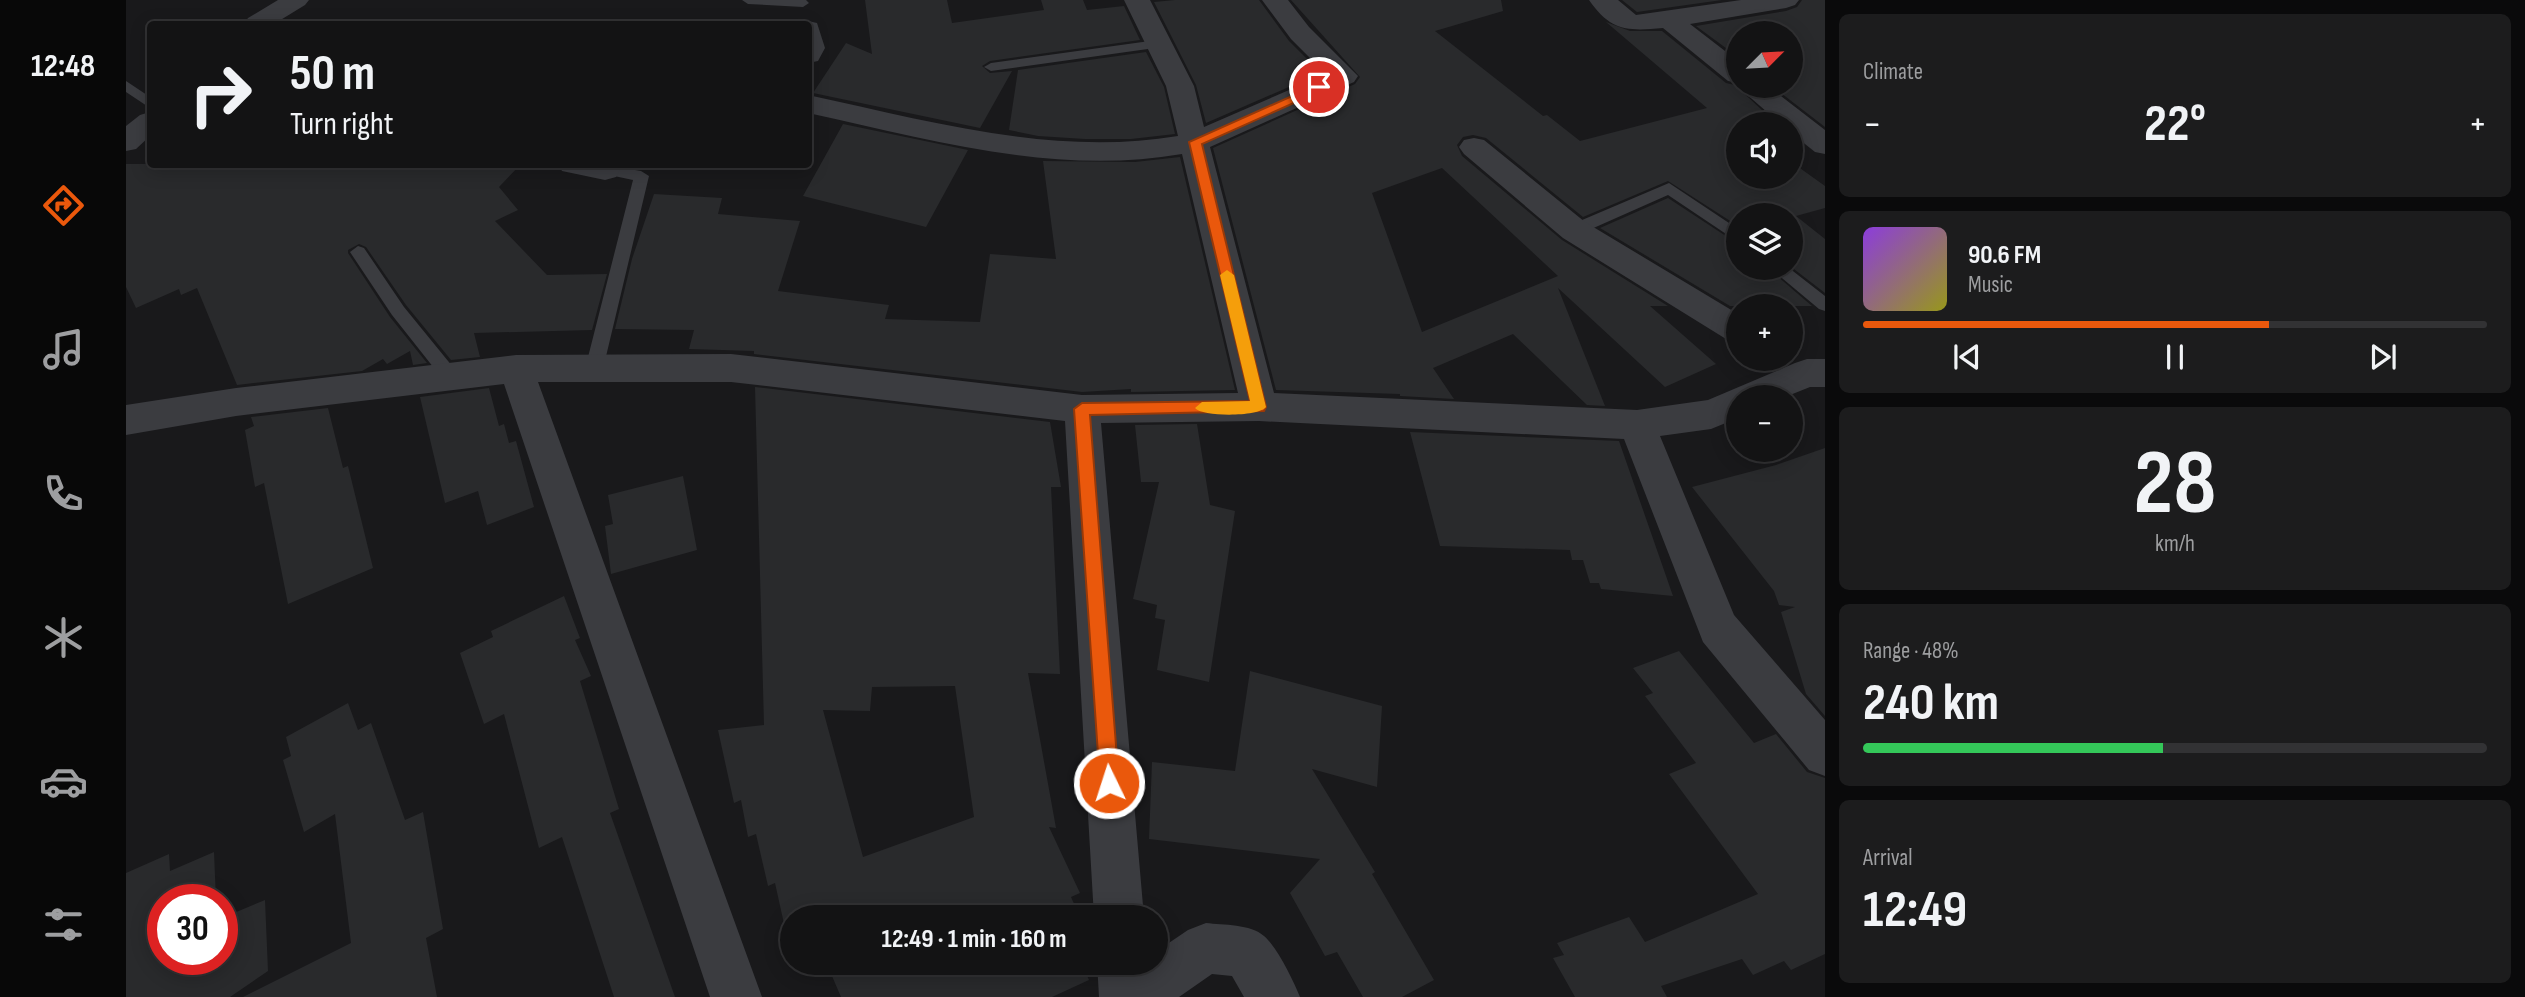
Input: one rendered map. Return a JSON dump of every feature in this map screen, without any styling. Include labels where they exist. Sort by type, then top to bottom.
[{"type":"street","points":[[262,21],[296,0]]},
{"type":"street","points":[[1137,0],[1180,86],[1259,407]]},
{"type":"street","points":[[812,105],[1011,147],[1084,153],[1171,148],[1195,142],[1344,76],[1300,33],[1275,0]]},
{"type":"street","points":[[1602,0],[1630,23],[1669,20],[1786,0]]},
{"type":"street","points":[[1669,20],[1726,65]]},
{"type":"street","points":[[1766,98],[1825,145]]},
{"type":"street","points":[[126,142],[147,124]]},
{"type":"street","points":[[1474,147],[1574,230],[1726,323]]},
{"type":"street","points":[[594,168],[605,170]]},
{"type":"street","points":[[126,420],[236,402],[516,369],[731,368],[1082,409],[1259,407],[1637,425],[1711,414],[1726,408]]},
{"type":"street","points":[[1773,385],[1805,368]]},
{"type":"street","points":[[516,369],[736,997]]},
{"type":"street","points":[[1082,409],[1118,905]]},
{"type":"street","points":[[1637,425],[1718,628],[1825,754]]},
{"type":"street","points":[[1134,997],[1206,948],[1246,953],[1274,997]]},
{"type":"street","points":[[1123,975],[1125,997]]},
{"type":"lane","points":[[748,0],[805,14]]},
{"type":"lane","points":[[991,67],[1157,44]]},
{"type":"lane","points":[[126,85],[147,102]]},
{"type":"lane","points":[[594,369],[641,176],[605,170]]},
{"type":"lane","points":[[1574,230],[1669,188],[1726,228]]},
{"type":"lane","points":[[358,252],[398,311],[451,377]]},
{"type":"lane","points":[[1793,280],[1825,305]]},
{"type":"building","points":[[865,0],[947,0],[952,23],[1044,10],[1041,0],[1083,0],[1087,10],[1124,6],[1140,40],[990,61],[982,66],[990,73],[1012,71],[980,128],[813,93],[846,43],[872,54]]},
{"type":"building","points":[[1259,0],[1289,41],[1321,73],[1206,123],[1196,85],[1154,2]]},
{"type":"building","points":[[1291,0],[1501,0],[1503,11],[1435,31],[1543,116],[1547,115],[1580,141],[1707,108],[1606,22],[1630,31],[1662,31],[1726,83],[1726,98],[1749,98],[1764,112],[1726,112],[1726,189],[1803,189],[1803,170],[1825,186],[1825,208],[1803,214],[1803,203],[1726,203],[1726,218],[1668,181],[1583,217],[1486,138],[1473,135],[1463,137],[1457,145],[1462,156],[1562,240],[1668,306],[1650,306],[1716,364],[1665,387],[1558,288],[1605,406],[1587,405],[1513,334],[1433,368],[1454,399],[1400,394],[1276,390],[1213,148],[1355,84],[1360,77]],"holes":[[[1442,168],[1558,276],[1422,332],[1372,193]]]},
{"type":"building","points":[[1622,0],[1722,0],[1637,12]]},
{"type":"building","points":[[1802,0],[1825,0],[1825,127],[1788,98],[1803,98],[1803,21],[1726,21],[1797,7]]},
{"type":"building","points":[[1726,21],[1726,48],[1696,26]]},
{"type":"building","points":[[1146,52],[1164,87],[1175,134],[1131,139],[1085,139],[1038,136],[1009,130],[1018,70]]},
{"type":"building","points":[[843,124],[968,150],[926,227],[803,196]]},
{"type":"building","points":[[1180,157],[1235,390],[1131,392],[1131,389],[1082,392],[754,354],[754,351],[689,349],[694,330],[615,329],[632,259],[654,194],[722,198],[718,214],[800,221],[778,291],[889,305],[885,319],[980,322],[990,254],[1056,259],[1043,161],[1135,162]]},
{"type":"building","points":[[126,164],[147,164],[147,168],[517,168],[499,187],[518,210],[495,221],[547,275],[607,274],[592,330],[474,333],[480,357],[451,360],[406,305],[366,247],[359,244],[348,250],[348,253],[390,317],[427,363],[413,365],[410,351],[387,364],[383,359],[362,371],[237,385],[197,288],[181,295],[179,289],[136,308],[126,287]]},
{"type":"building","points":[[1668,198],[1726,236],[1726,280],[1782,280],[1798,294],[1726,294],[1726,304],[1600,228]]},
{"type":"building","points":[[1803,222],[1825,239],[1825,293],[1803,276]]},
{"type":"building","points":[[1803,298],[1812,306],[1803,306]]},
{"type":"building","points":[[755,387],[1050,422],[1061,487],[1051,487],[1060,674],[1028,673],[1056,828],[1049,827],[1080,893],[1071,897],[1075,905],[780,906],[775,883],[768,886],[756,834],[748,837],[741,800],[734,803],[718,730],[764,725]],"holes":[[[955,686],[974,817],[863,857],[823,710],[870,711],[872,687]]]},
{"type":"building","points":[[489,388],[499,426],[504,424],[509,443],[516,441],[534,507],[487,525],[478,491],[445,503],[420,397]]},
{"type":"building","points":[[328,408],[343,468],[348,466],[373,568],[288,604],[264,483],[255,487],[245,430],[254,426],[251,417]]},
{"type":"building","points":[[1197,424],[1210,505],[1235,511],[1209,682],[1157,670],[1165,620],[1155,618],[1157,605],[1133,599],[1159,482],[1141,482],[1135,425]]},
{"type":"building","points":[[1410,432],[1619,441],[1673,596],[1601,589],[1599,583],[1590,583],[1583,560],[1572,560],[1570,550],[1440,546]]},
{"type":"building","points":[[1825,448],[1825,716],[1806,694],[1781,612],[1795,607],[1779,605],[1774,591],[1692,487],[1785,462],[1803,462],[1803,456]]},
{"type":"building","points":[[683,476],[697,550],[611,574],[605,526],[613,524],[608,495]]},
{"type":"building","points":[[564,596],[580,638],[575,640],[591,676],[580,681],[619,809],[610,813],[675,997],[614,997],[562,837],[539,848],[504,714],[484,724],[460,653],[493,637],[491,631]]},
{"type":"building","points":[[1679,651],[1754,743],[1776,734],[1807,772],[1825,778],[1825,954],[1791,970],[1784,961],[1753,975],[1742,959],[1661,986],[1667,997],[1575,997],[1553,958],[1564,955],[1557,943],[1629,917],[1645,942],[1758,894],[1669,774],[1696,763],[1645,696],[1653,693],[1633,668]]},
{"type":"building","points":[[1250,671],[1382,706],[1377,787],[1312,769],[1375,872],[1372,874],[1434,980],[1402,997],[1363,997],[1337,952],[1325,956],[1290,893],[1320,859],[1149,839],[1152,762],[1235,771]]},
{"type":"building","points":[[348,703],[358,730],[371,723],[405,820],[423,812],[443,929],[426,938],[437,997],[243,997],[351,943],[335,814],[304,832],[283,760],[291,756],[286,737]]},
{"type":"building","points":[[214,852],[215,884],[147,884],[147,975],[238,975],[238,911],[265,900],[268,971],[230,997],[126,997],[126,873],[169,854],[170,871]]},
{"type":"building","points":[[832,975],[1087,975],[1089,980],[1052,997],[841,997]]},
{"type":"slow traffic","points":[[1202,408],[1259,407],[1227,275]]},
{"type":"route","points":[[1109,783],[1082,409],[1259,407],[1195,142],[1319,87]]}]
